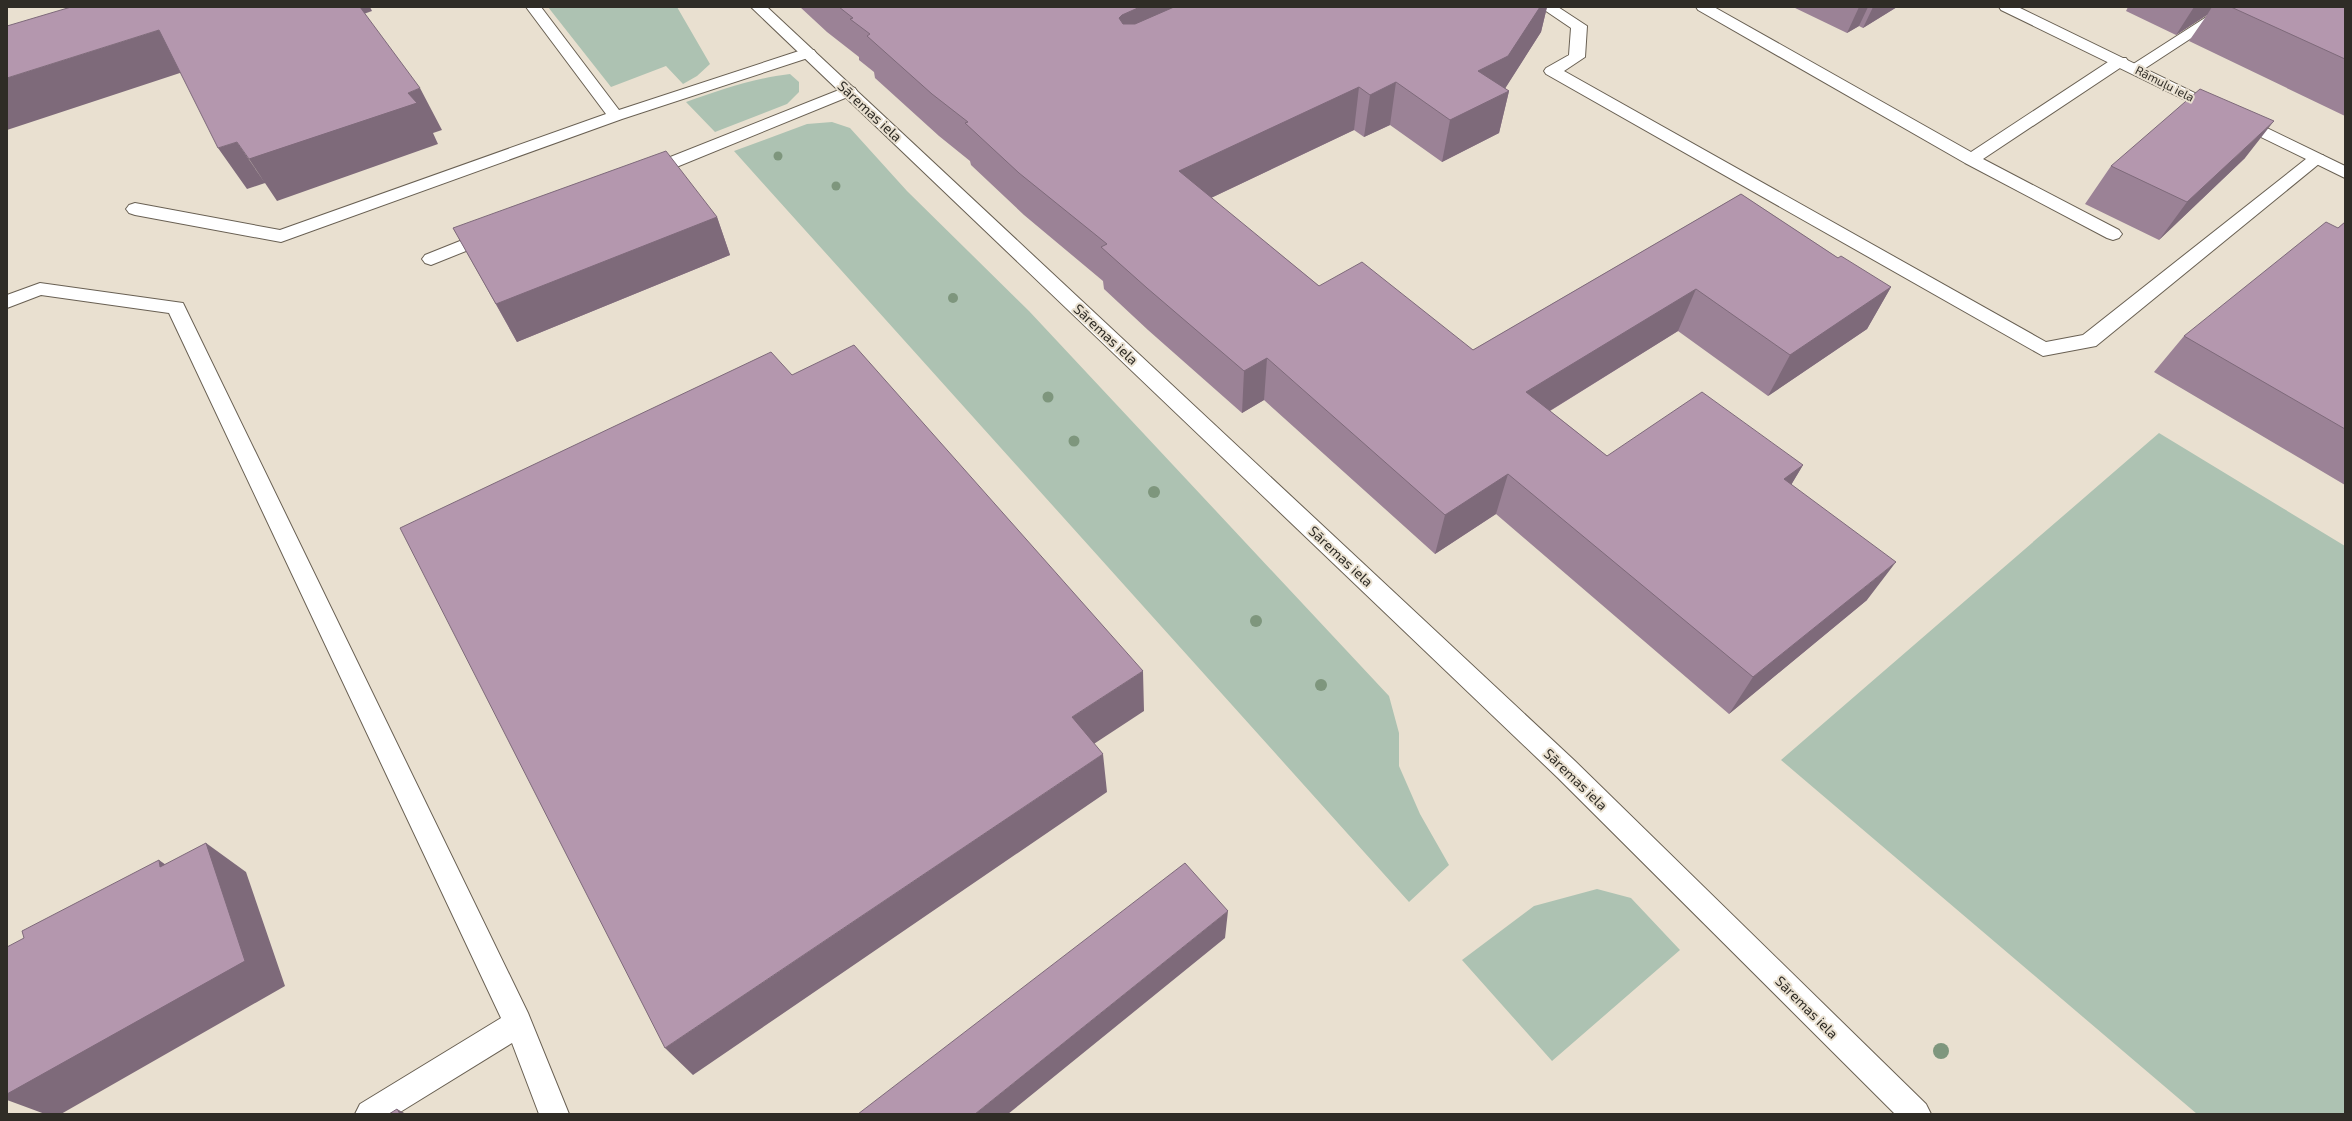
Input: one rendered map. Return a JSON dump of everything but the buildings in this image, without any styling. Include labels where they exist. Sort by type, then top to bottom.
[{"type":"street","points":[[533,7],[616,116]]},
{"type":"street","name":"Sāremas iela","points":[[758,7],[850,91],[1560,764],[1916,1114]]},
{"type":"street","points":[[1547,7],[1579,26],[1577,57],[1552,71],[2043,349],[2089,341],[2317,159]]},
{"type":"street","points":[[1703,7],[1970,159],[2113,234]]},
{"type":"street","name":"Rāmuļu iela","points":[[2006,7],[2135,68],[2345,173]]},
{"type":"street","points":[[2135,68],[2232,7]]},
{"type":"street","points":[[134,209],[281,236],[616,116],[808,53]]},
{"type":"street","points":[[1970,159],[2120,61]]},
{"type":"street","points":[[629,180],[850,91]]},
{"type":"street","points":[[431,259],[505,230]]},
{"type":"street","points":[[7,302],[40,289],[176,308],[518,1023],[554,1114]]},
{"type":"street","points":[[370,1114],[518,1023]]},
{"type":"green space","points":[[548,7],[677,7],[710,64],[697,76],[683,84],[666,66],[611,87]]},
{"type":"green space","points":[[790,74],[799,82],[799,92],[787,104],[715,132],[686,102],[750,81]]},
{"type":"green space","points":[[832,122],[850,128],[907,191],[1029,311],[1389,696],[1399,733],[1399,766],[1420,814],[1449,865],[1409,902],[734,151],[807,124]]},
{"type":"green space","points":[[2159,433],[2345,546],[2345,1114],[2197,1114],[1781,760]]},
{"type":"green space","points":[[1597,889],[1631,898],[1680,950],[1552,1061],[1462,960],[1534,906]]}]
